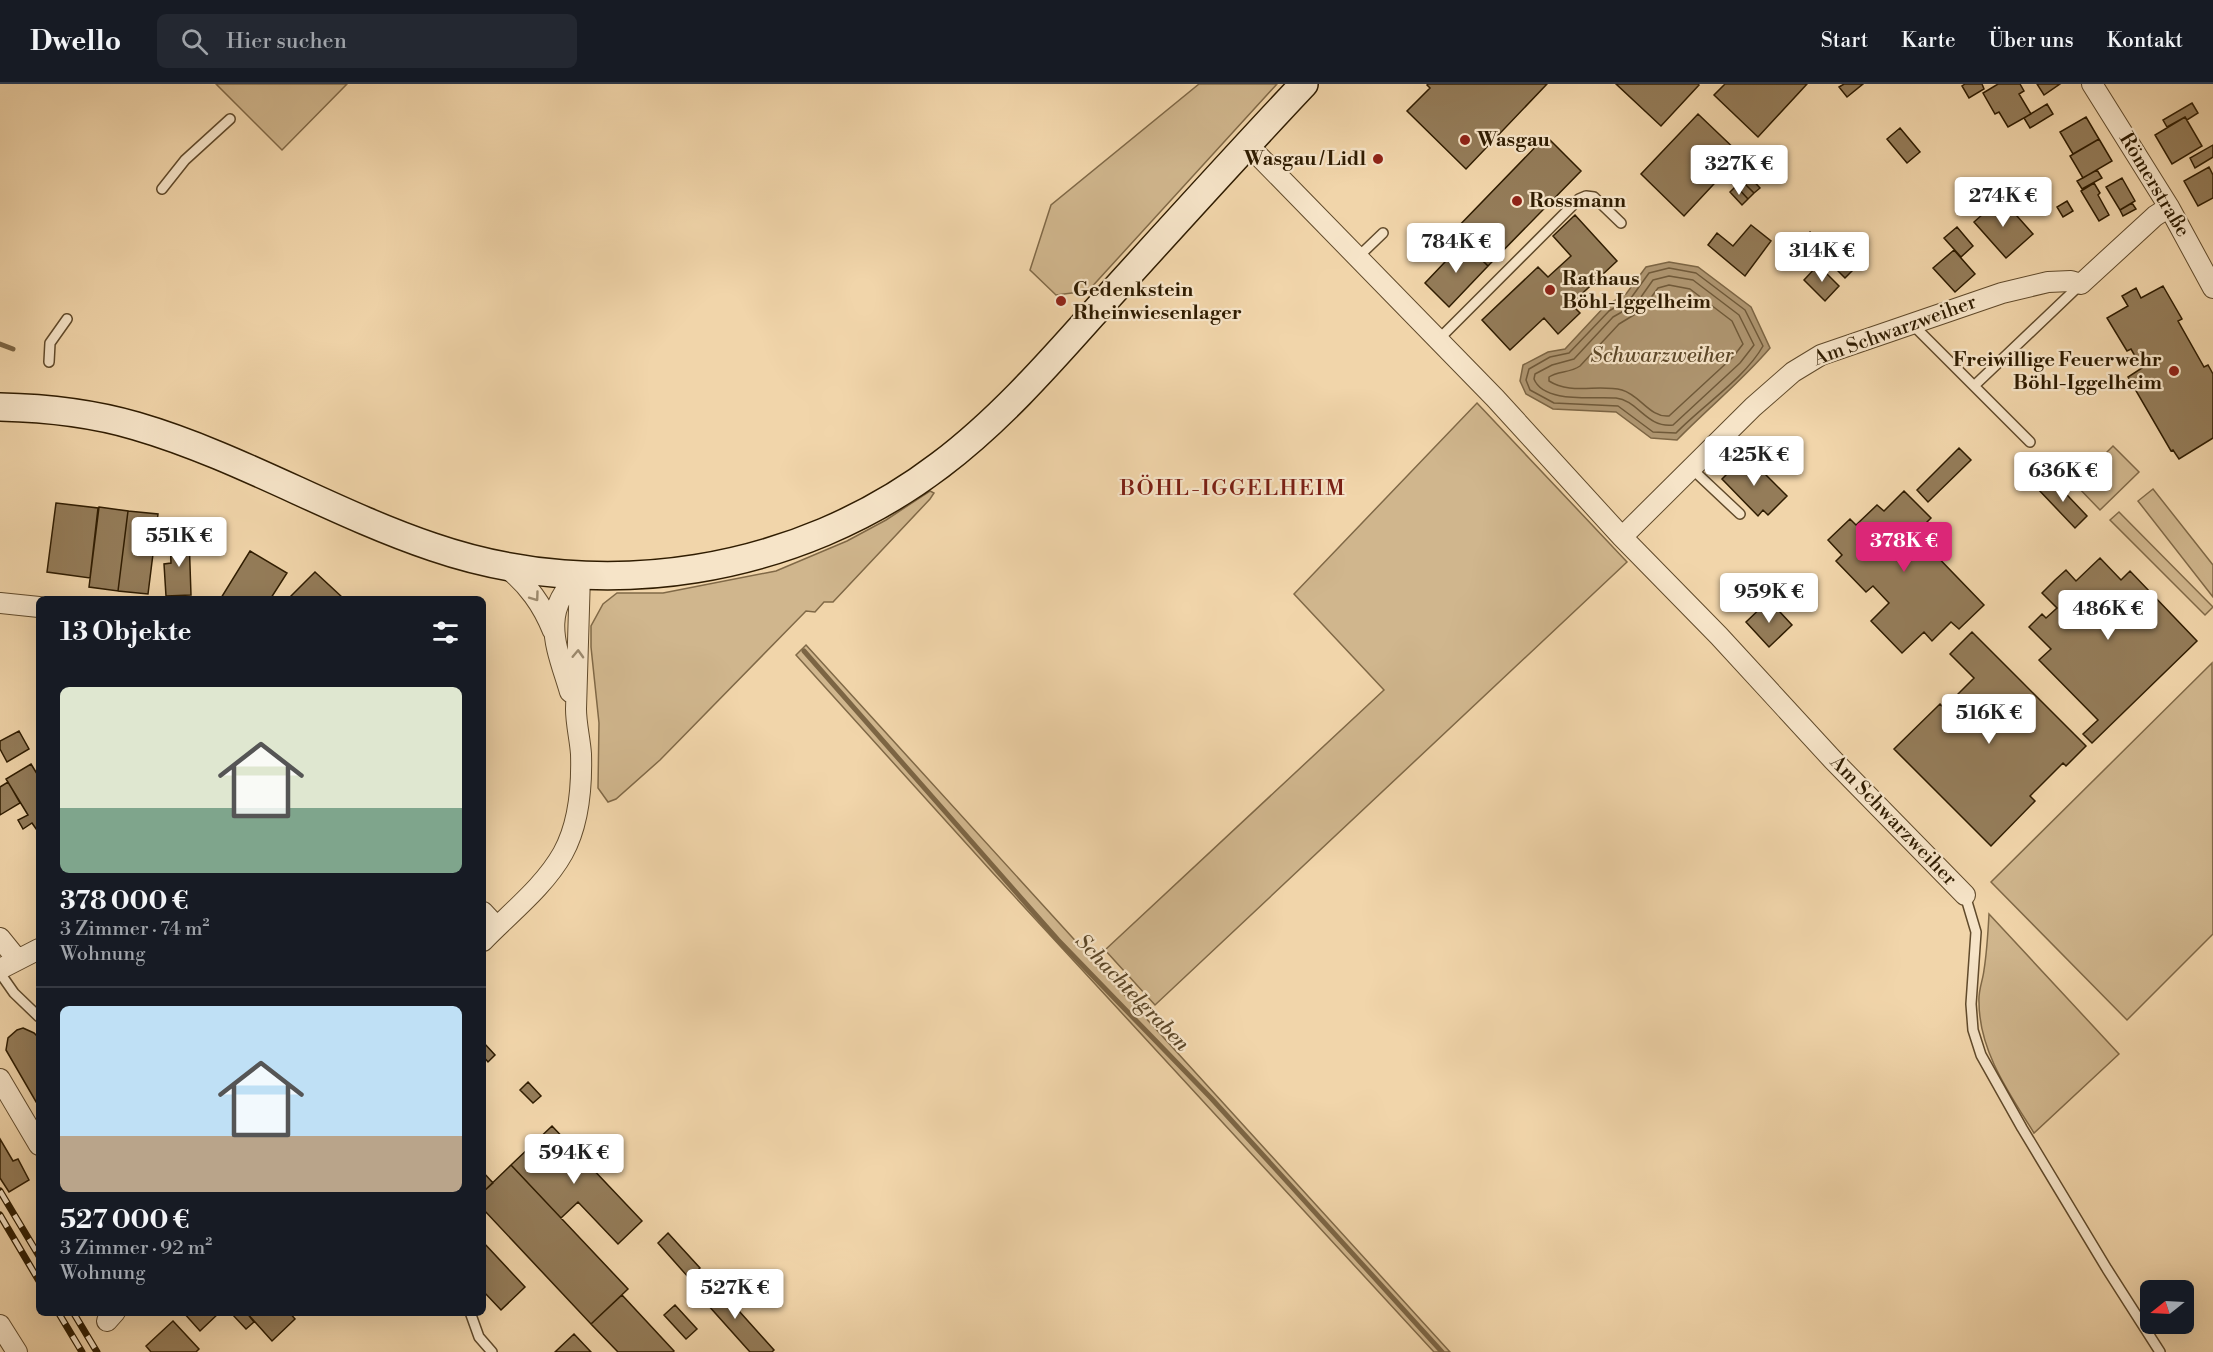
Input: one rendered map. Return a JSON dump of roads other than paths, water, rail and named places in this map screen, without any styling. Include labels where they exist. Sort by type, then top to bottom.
[{"type":"main road","points":[[0,407],[54,410],[137,427],[199,448],[407,538],[506,567],[580,575],[633,575],[675,572],[748,558],[828,531],[857,517],[912,485],[963,447],[1002,411],[1081,327],[1304,84]]},
{"type":"street","name":"Römerstraße","points":[[2092,84],[2169,207],[2213,288]]},
{"type":"street","name":"Am Schwarzweiher","points":[[1247,144],[1495,398],[1622,537],[1719,636],[1833,760],[1965,895]]},
{"type":"street","points":[[2081,284],[2155,216],[2169,207]]},
{"type":"street","name":"Am Schwarzweiher","points":[[1622,537],[1753,407],[1804,364],[1821,354],[2027,286],[2061,280],[2081,284]]},
{"type":"street","points":[[506,567],[522,580],[546,614],[576,712]]},
{"type":"street","points":[[554,634],[554,617],[559,599],[567,586],[580,575]]},
{"type":"street","points":[[486,938],[552,870],[572,834],[578,808],[580,763],[576,712],[580,575]]},
{"type":"street","points":[[0,603],[36,607]]},
{"type":"street","points":[[486,915],[497,927]]},
{"type":"street","points":[[0,938],[17,958]]},
{"type":"street","points":[[0,971],[17,958],[36,950]]},
{"type":"street","points":[[0,1079],[36,1140]]},
{"type":"street","points":[[0,1325],[16,1352]]},
{"type":"lane","points":[[162,189],[185,160],[230,119]]},
{"type":"lane","points":[[1438,340],[1579,199],[1586,196],[1594,197],[1621,223]]},
{"type":"lane","points":[[1358,257],[1383,232]]},
{"type":"lane","points":[[1975,385],[2081,284]]},
{"type":"lane","points":[[49,362],[50,343],[67,319]]},
{"type":"lane","points":[[1912,324],[2030,442]]},
{"type":"lane","points":[[1691,468],[1740,514]]},
{"type":"lane","points":[[1965,895],[1976,932],[1971,1004],[1973,1030],[1981,1055],[2094,1249],[2160,1352]]},
{"type":"lane","points":[[0,971],[14,993],[36,1014]]},
{"type":"lane","points":[[471,1316],[478,1337],[492,1352]]},
{"type":"water","name":"Schwarzweiher","points":[[1669,262],[1698,267],[1751,307],[1770,348],[1677,440],[1651,438],[1616,412],[1553,409],[1526,394],[1520,381],[1523,365],[1548,352],[1565,349],[1605,306],[1626,294],[1646,267]]},
{"type":"waterway","points":[[0,344],[13,349]]},
{"type":"waterway","name":"Schachtelgraben","points":[[804,651],[1058,940],[1211,1098],[1442,1352]]},
{"type":"railway","points":[[0,1191],[36,1251]]},
{"type":"railway","points":[[0,1215],[36,1276]]},
{"type":"railway","points":[[60,1316],[82,1352]]},
{"type":"railway","points":[[75,1316],[97,1352]]},
{"type":"place","name":"Wasgau","points":[[1465,140]]},
{"type":"place","name":"Wasgau / Lidl","points":[[1378,159]]},
{"type":"place","name":"Rossmann","points":[[1517,201]]},
{"type":"place","name":"Rathaus Böhl-Iggelheim","points":[[1550,290]]},
{"type":"place","name":"Gedenkstein Rheinwiesenlager","points":[[1061,301]]},
{"type":"place","name":"Freiwillige Feuerwehr Böhl-Iggelheim","points":[[2174,371]]},
{"type":"district","name":"BÖHL-IGGELHEIM","points":[[1233,488]]}]
